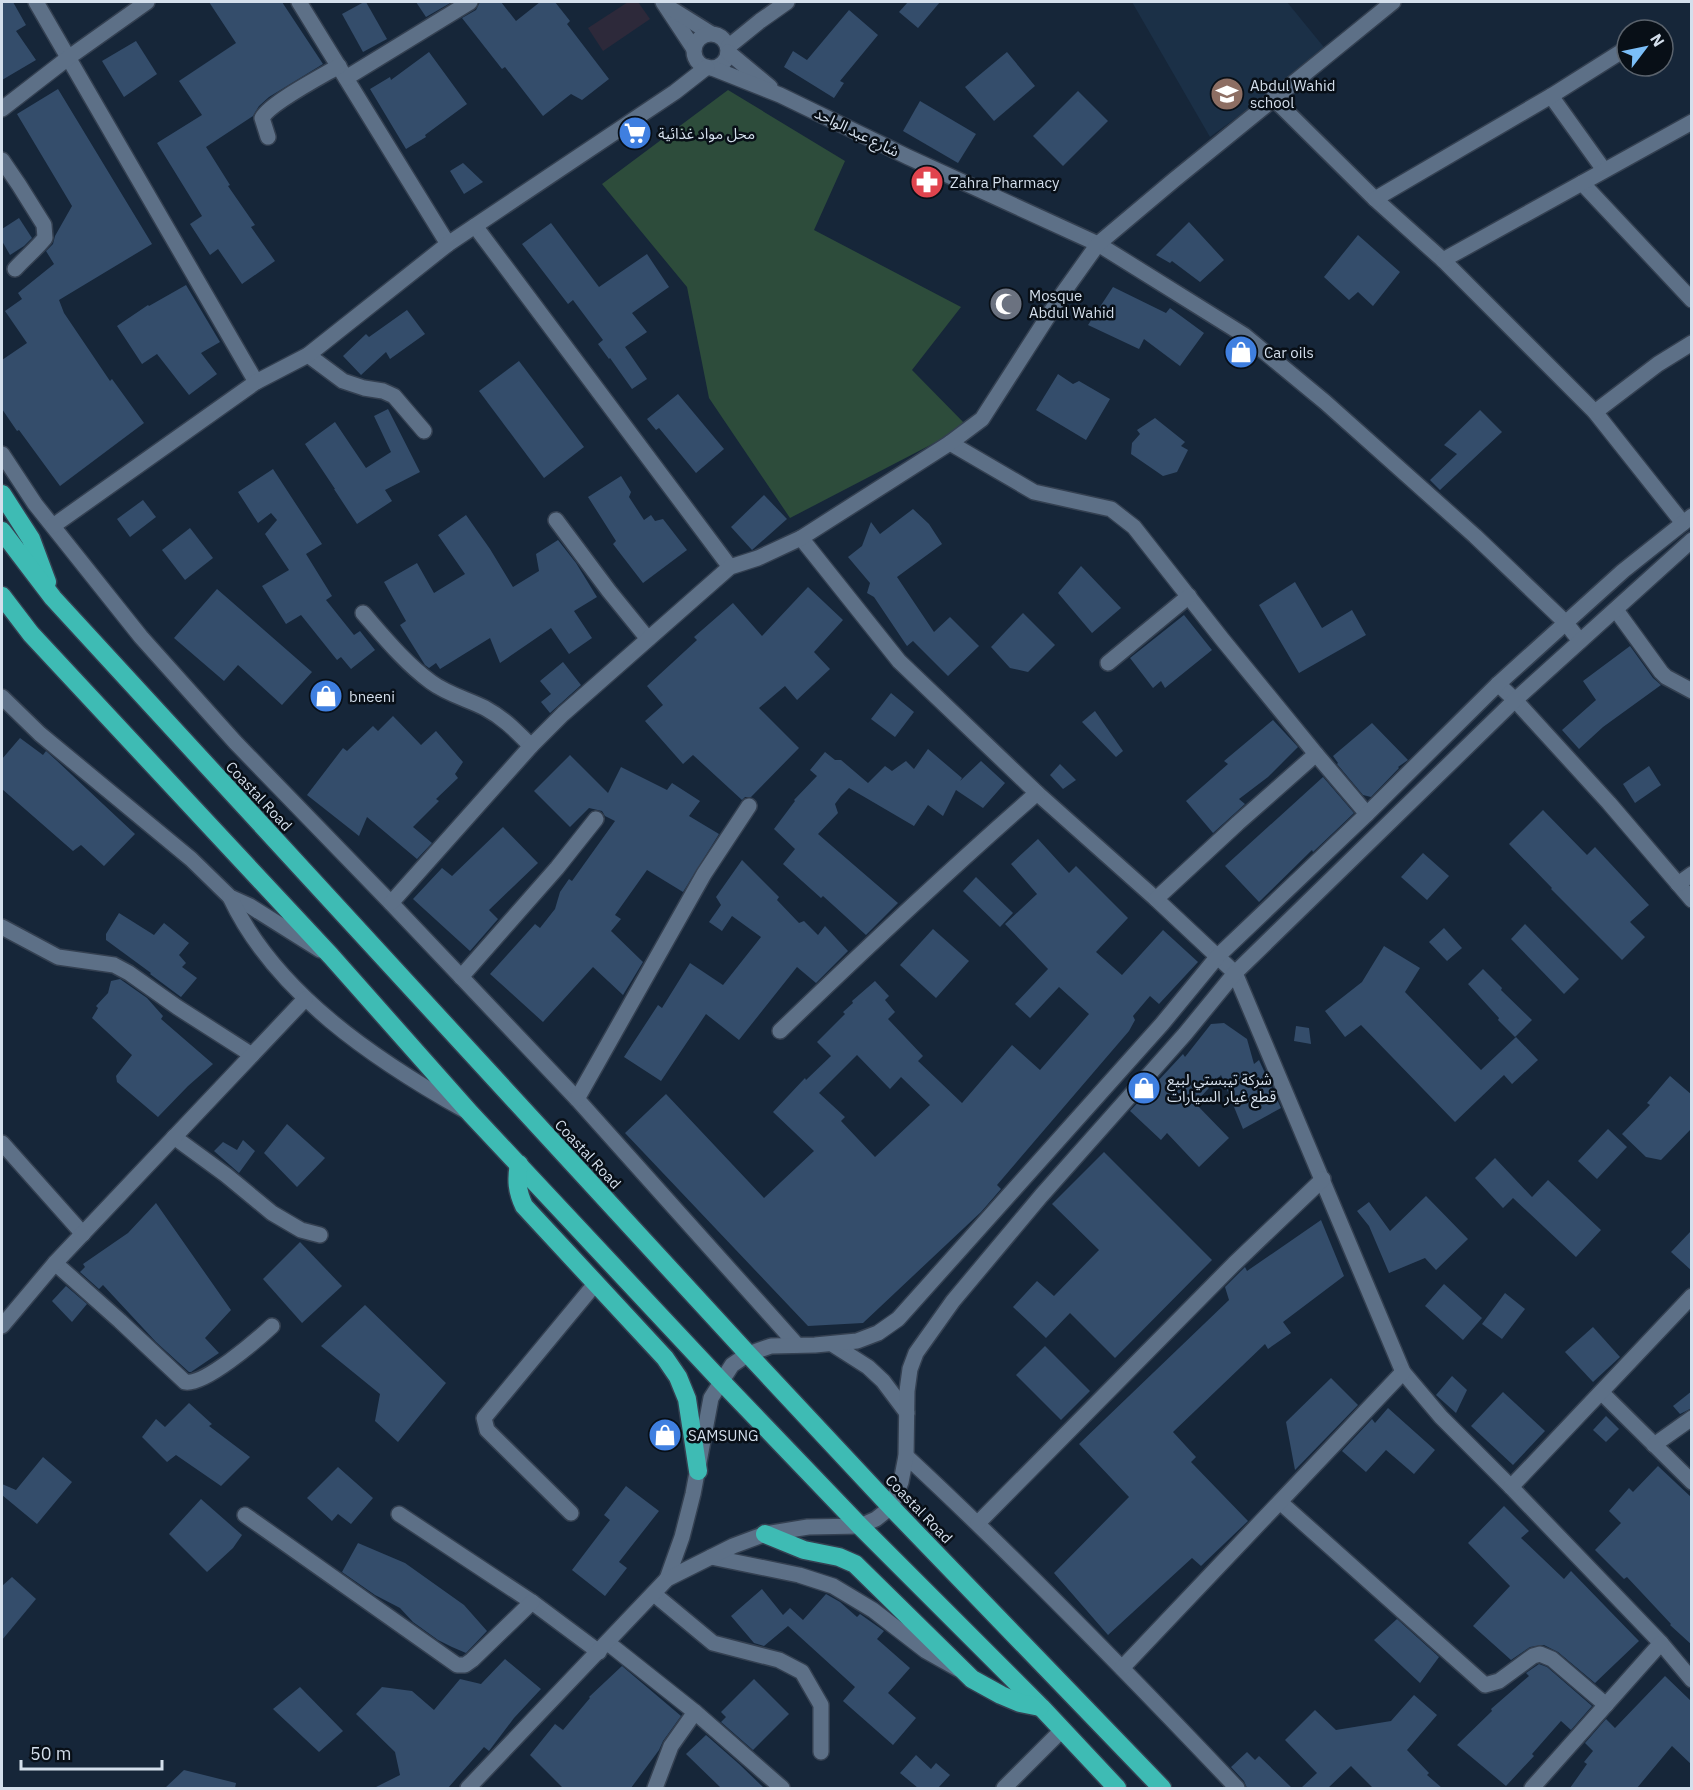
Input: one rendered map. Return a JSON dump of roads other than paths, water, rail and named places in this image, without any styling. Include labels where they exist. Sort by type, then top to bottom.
[{"type":"highway","points":[[2,494],[31,539],[53,598]]},
{"type":"highway","name":"Coastal Road","points":[[2,531],[53,598],[748,1354],[891,1507],[1161,1788]]},
{"type":"highway","points":[[2,596],[31,634],[331,956],[471,1114],[721,1381],[860,1526],[1041,1707],[1117,1788]]},
{"type":"highway","points":[[519,1164],[517,1188],[524,1206],[664,1358],[678,1377],[687,1399],[698,1471]]},
{"type":"highway","points":[[765,1534],[804,1550],[839,1557],[855,1564],[962,1670],[977,1682],[1001,1695],[1041,1707]]},
{"type":"street","points":[[36,2],[256,382]]},
{"type":"street","points":[[2,109],[68,58],[147,2]]},
{"type":"street","points":[[299,2],[448,244]]},
{"type":"street","points":[[268,137],[262,118],[264,113],[286,98],[343,72],[470,2]]},
{"type":"street","points":[[675,92],[701,36],[722,42],[760,21],[787,2]]},
{"type":"street","points":[[391,903],[531,746],[563,714],[730,567],[758,558],[801,538],[950,443],[982,419],[1063,293],[1098,244],[1273,98],[1393,2]]},
{"type":"street","name":"شارع عبد الواحد","points":[[665,4],[722,42],[780,95]]},
{"type":"street","name":"شارع عبد الواحد","points":[[665,4],[694,52]]},
{"type":"street","points":[[53,526],[256,382],[308,355],[448,244],[710,68],[717,67],[725,61],[722,42]]},
{"type":"street","points":[[694,52],[699,63],[710,68]]},
{"type":"street","points":[[1375,200],[1615,56]]},
{"type":"street","name":"شارع عبد الواحد","points":[[710,68],[780,95],[908,157],[1098,244],[1244,335],[1325,402],[1440,505],[1565,622],[1580,641]]},
{"type":"street","points":[[1551,96],[1604,170]]},
{"type":"street","points":[[667,1580],[682,1537],[698,1471],[711,1398],[732,1365],[748,1354],[771,1346],[856,1341],[878,1333],[898,1319],[1162,1024],[1218,956],[1367,814],[1498,684],[1623,570],[1687,519],[1595,412],[1443,260],[1375,200],[1273,98]]},
{"type":"street","points":[[1443,260],[1692,122]]},
{"type":"street","points":[[2,160],[44,225],[45,238],[15,269]]},
{"type":"street","points":[[1582,183],[1692,300]]},
{"type":"street","points":[[475,226],[730,567]]},
{"type":"street","points":[[1595,412],[1658,364],[1692,343]]},
{"type":"street","points":[[308,355],[343,381],[394,396],[424,431]]},
{"type":"street","points":[[950,443],[1034,492],[1111,509],[1134,527],[1222,639],[1367,814]]},
{"type":"street","points":[[2,454],[35,504],[141,637],[235,742],[577,1099],[797,1345]]},
{"type":"street","points":[[556,520],[648,639]]},
{"type":"street","points":[[801,538],[899,661],[1037,793],[1235,973],[1403,1372],[1441,1418],[1511,1487],[1661,1643],[1692,1680]]},
{"type":"street","points":[[468,1788],[667,1580],[733,1546],[765,1534],[808,1527],[860,1526],[876,1519],[891,1507],[901,1482],[906,1456],[910,1369],[916,1353],[953,1301],[1041,1196],[1185,1034],[1235,973],[1515,700],[1692,540]]},
{"type":"street","points":[[1108,663],[1189,596]]},
{"type":"street","points":[[1616,610],[1661,672],[1692,691]]},
{"type":"street","points":[[363,613],[426,679],[452,695],[483,707],[508,722],[531,746]]},
{"type":"street","points":[[1498,684],[1609,803],[1692,900]]},
{"type":"street","points":[[2,697],[40,734],[191,859],[230,897],[250,906],[331,956]]},
{"type":"street","points":[[1156,899],[1316,754]]},
{"type":"street","points":[[780,1031],[905,911],[1037,793]]},
{"type":"street","points":[[577,1099],[704,874],[749,806]]},
{"type":"street","points":[[461,977],[596,819]]},
{"type":"street","points":[[1678,884],[1692,874]]},
{"type":"street","points":[[230,897],[241,921],[305,999],[375,1055],[471,1114]]},
{"type":"street","points":[[2,927],[58,957],[114,965],[252,1055]]},
{"type":"street","points":[[2,1326],[55,1263],[305,999]]},
{"type":"street","points":[[174,1137],[226,1175],[272,1213],[301,1230],[320,1235]]},
{"type":"street","points":[[2,1143],[83,1234]]},
{"type":"street","points":[[978,1522],[1234,1264],[1323,1179]]},
{"type":"street","points":[[55,1263],[185,1382],[192,1383],[206,1376],[272,1326]]},
{"type":"street","points":[[571,1513],[487,1430],[484,1418],[595,1284]]},
{"type":"street","points":[[1511,1487],[1692,1296]]},
{"type":"street","points":[[832,1344],[868,1367],[883,1381],[907,1413]]},
{"type":"street","points":[[1122,1668],[1403,1372]]},
{"type":"street","points":[[1602,1393],[1692,1482]]},
{"type":"street","points":[[1654,1445],[1692,1418]]},
{"type":"street","points":[[906,1456],[978,1522],[1237,1788]]},
{"type":"street","points":[[1280,1502],[1485,1685],[1499,1681],[1533,1656],[1540,1654],[1552,1659],[1606,1705]]},
{"type":"street","points":[[399,1514],[604,1647],[695,1712],[782,1788]]},
{"type":"street","points":[[245,1515],[457,1665],[465,1665],[472,1660],[532,1602]]},
{"type":"street","points":[[711,1557],[799,1575],[833,1586],[873,1610],[926,1651],[962,1670]]},
{"type":"street","points":[[654,1594],[713,1643],[780,1660],[802,1672],[821,1705],[821,1752]]},
{"type":"street","points":[[1532,1788],[1661,1643]]},
{"type":"street","points":[[655,1788],[671,1746],[695,1712]]},
{"type":"street","points":[[1004,1788],[1062,1730]]},
{"type":"place","name":"Abdul Wahid school","points":[[1227,94]]},
{"type":"place","name":"محل مواد غذائية","points":[[635,133]]},
{"type":"place","name":"Zahra Pharmacy","points":[[927,182]]},
{"type":"place","name":"Mosque Abdul Wahid","points":[[1006,304]]},
{"type":"place","name":"Car oils","points":[[1241,352]]},
{"type":"place","name":"bneeni","points":[[326,696]]},
{"type":"place","name":"شركة تيبستي لبيع قطع غيار السيارات","points":[[1144,1088]]},
{"type":"place","name":"SAMSUNG","points":[[665,1435]]}]
